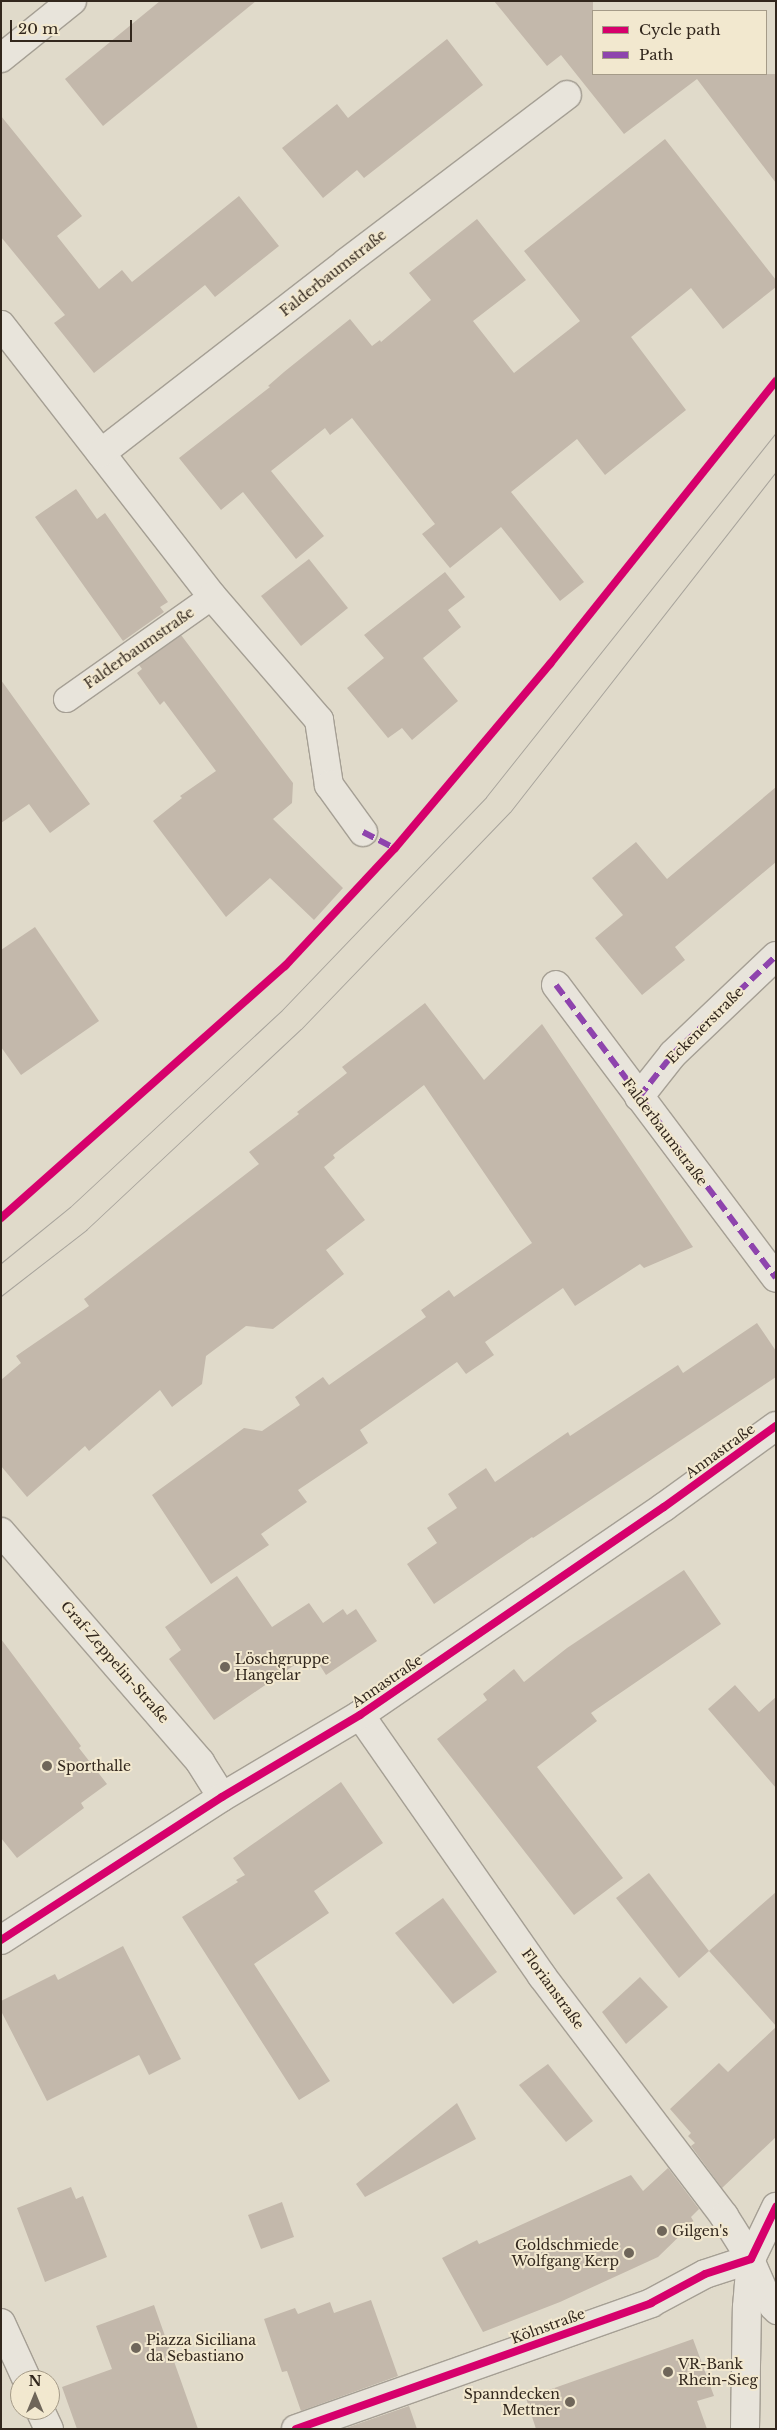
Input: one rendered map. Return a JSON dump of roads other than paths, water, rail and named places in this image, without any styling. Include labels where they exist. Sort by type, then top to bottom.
[{"type":"street","points":[[1,58],[72,1]]},
{"type":"street","name":"Falderbaumstraße","points":[[100,453],[567,95]]},
{"type":"street","points":[[1,325],[212,596],[319,720],[329,785],[363,832]]},
{"type":"street","name":"Eckenerstraße","points":[[639,1097],[673,1054],[776,956]]},
{"type":"street","name":"Falderbaumstraße","points":[[556,985],[776,1278]]},
{"type":"street","name":"Annastraße","points":[[1,1940],[222,1797],[360,1715],[664,1507],[776,1426]]},
{"type":"street","name":"Graf-Zeppelin-Straße","points":[[1,1532],[200,1762],[222,1797]]},
{"type":"street","name":"Florianstraße","points":[[360,1715],[542,1976],[724,2216],[751,2259]]},
{"type":"street","points":[[745,2429],[747,2307],[751,2259],[776,2207]]},
{"type":"street","name":"Kölnstraße","points":[[296,2429],[651,2303],[705,2274],[751,2259]]},
{"type":"street","points":[[1,2323],[22,2370]]},
{"type":"lane","name":"Falderbaumstraße","points":[[66,699],[212,596]]},
{"type":"lane","points":[[751,2259],[772,2308],[776,2311]]},
{"type":"tram line","points":[[1,1263],[70,1207],[282,1010],[486,797],[776,433]]},
{"type":"tram line","points":[[1,1296],[86,1230],[301,1029],[510,812],[776,471]]},
{"type":"place","name":"Löschgruppe Hangelar","points":[[225,1667]]},
{"type":"place","name":"Sporthalle","points":[[47,1766]]},
{"type":"place","name":"Gilgen's","points":[[662,2231]]},
{"type":"place","name":"Goldschmiede Wolfgang Kerp","points":[[629,2253]]},
{"type":"place","name":"Piazza Siciliana da Sebastiano","points":[[136,2348]]},
{"type":"place","name":"VR-Bank Rhein-Sieg","points":[[668,2372]]},
{"type":"place","name":"Spanndecken Mettner","points":[[570,2402]]}]
